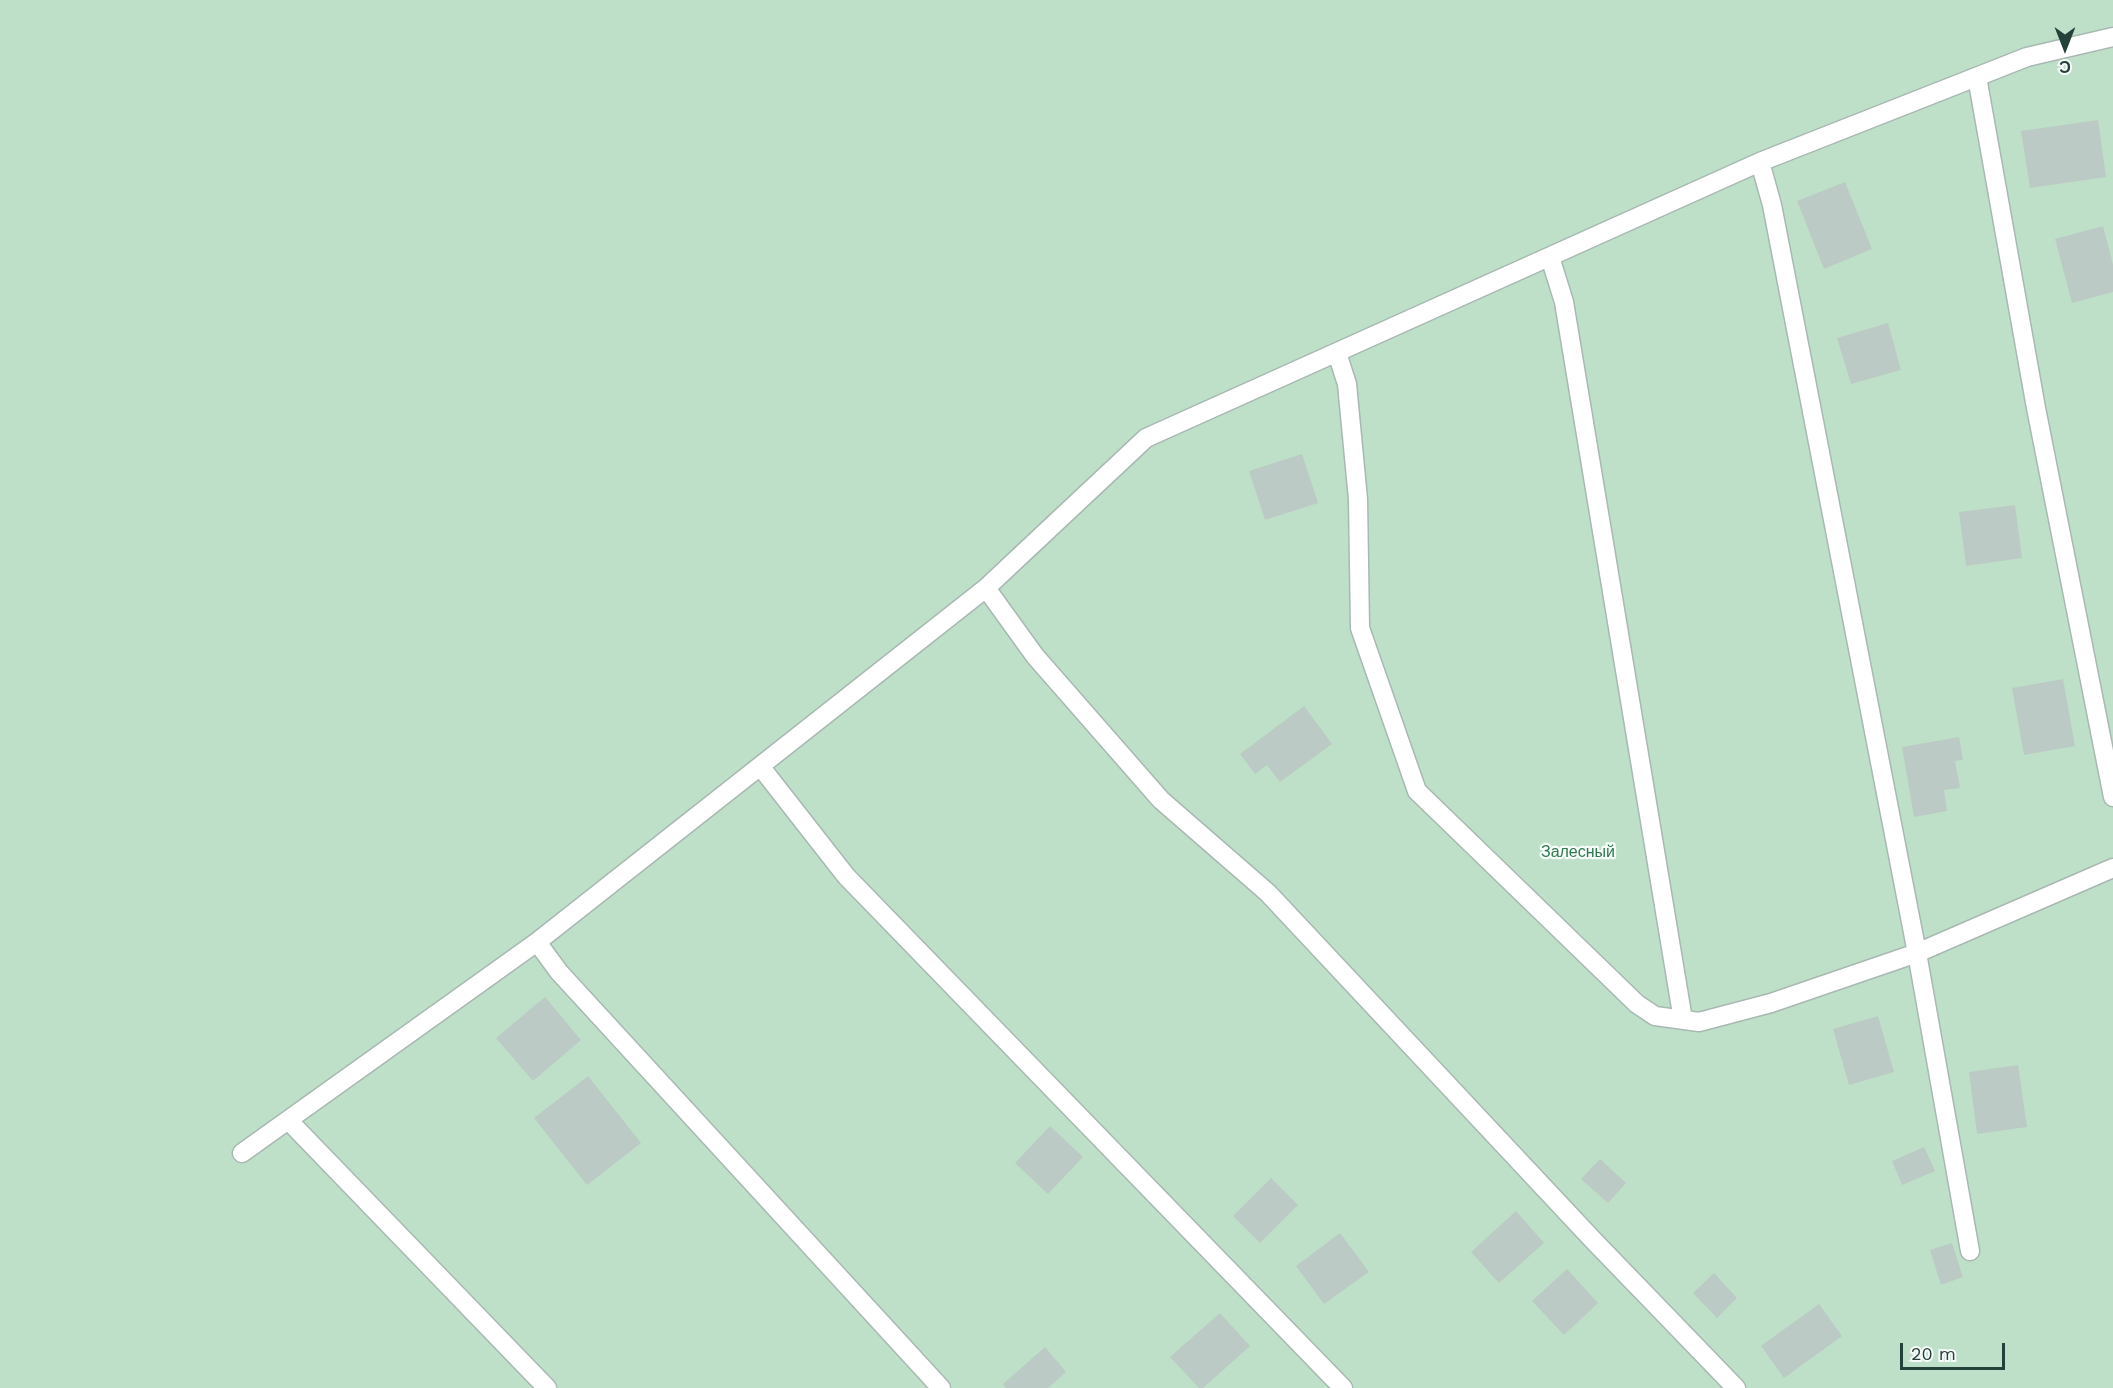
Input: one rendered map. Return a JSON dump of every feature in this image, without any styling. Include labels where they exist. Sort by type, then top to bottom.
[{"type":"lane","points":[[242,1153],[537,942],[986,588],[1146,438],[1760,162],[2026,57],[2113,37]]},
{"type":"lane","points":[[1977,77],[2036,408],[2113,797]]},
{"type":"lane","points":[[1760,162],[1772,206],[1917,953],[1970,1251]]},
{"type":"lane","points":[[1550,257],[1564,302],[1683,1020]]},
{"type":"lane","points":[[1337,353],[1347,384],[1358,499],[1360,628],[1417,791],[1637,1004],[1655,1016],[1699,1022],[1771,1003],[1917,953],[2113,868]]},
{"type":"lane","points":[[986,588],[1035,656],[1161,800],[1268,893],[1593,1240],[1736,1388]]},
{"type":"lane","points":[[760,766],[846,876],[1343,1388]]},
{"type":"lane","points":[[537,942],[559,972],[941,1388]]},
{"type":"lane","points":[[288,1120],[547,1388]]},
{"type":"green space","name":"Залесный","points":[[0,0],[2113,0],[2113,1388],[0,1388]]},
{"type":"building","points":[[2098,120],[2106,177],[2030,188],[2021,131]]},
{"type":"building","points":[[1845,182],[1872,249],[1824,269],[1797,201]]},
{"type":"building","points":[[2103,226],[2113,265],[2113,292],[2072,303],[2055,239]]},
{"type":"building","points":[[1888,323],[1901,370],[1851,384],[1837,338]]},
{"type":"building","points":[[1302,454],[1318,503],[1265,520],[1249,471]]},
{"type":"building","points":[[2015,505],[2022,558],[1966,566],[1959,512]]},
{"type":"building","points":[[2063,679],[2075,746],[2024,755],[2012,688]]},
{"type":"building","points":[[1304,706],[1332,744],[1280,782],[1267,765],[1255,774],[1240,754]]},
{"type":"building","points":[[1959,737],[1963,760],[1955,761],[1960,788],[1944,790],[1947,811],[1914,817],[1902,747]]},
{"type":"building","points":[[545,997],[581,1040],[533,1081],[496,1038]]},
{"type":"building","points":[[1878,1016],[1894,1072],[1849,1085],[1833,1029]]},
{"type":"building","points":[[2018,1065],[2027,1127],[1977,1134],[1969,1072]]},
{"type":"building","points":[[588,1076],[641,1143],[587,1185],[534,1118]]},
{"type":"building","points":[[1050,1126],[1083,1157],[1048,1194],[1015,1163]]},
{"type":"building","points":[[1924,1147],[1935,1171],[1902,1185],[1892,1161]]},
{"type":"building","points":[[1600,1159],[1626,1183],[1608,1203],[1581,1179]]},
{"type":"building","points":[[1271,1178],[1298,1205],[1260,1243],[1233,1216]]},
{"type":"building","points":[[1516,1211],[1544,1243],[1499,1283],[1471,1252]]},
{"type":"building","points":[[1340,1233],[1369,1272],[1324,1304],[1296,1266]]},
{"type":"building","points":[[1952,1243],[1963,1277],[1941,1285],[1930,1250]]},
{"type":"building","points":[[1567,1269],[1598,1303],[1564,1335],[1532,1301]]},
{"type":"building","points":[[1714,1273],[1737,1298],[1717,1318],[1693,1293]]},
{"type":"building","points":[[1819,1304],[1842,1336],[1784,1378],[1761,1346]]},
{"type":"building","points":[[1220,1313],[1250,1346],[1203,1388],[1199,1388],[1170,1357]]},
{"type":"building","points":[[1045,1347],[1066,1372],[1048,1388],[1006,1388],[1003,1384]]}]
